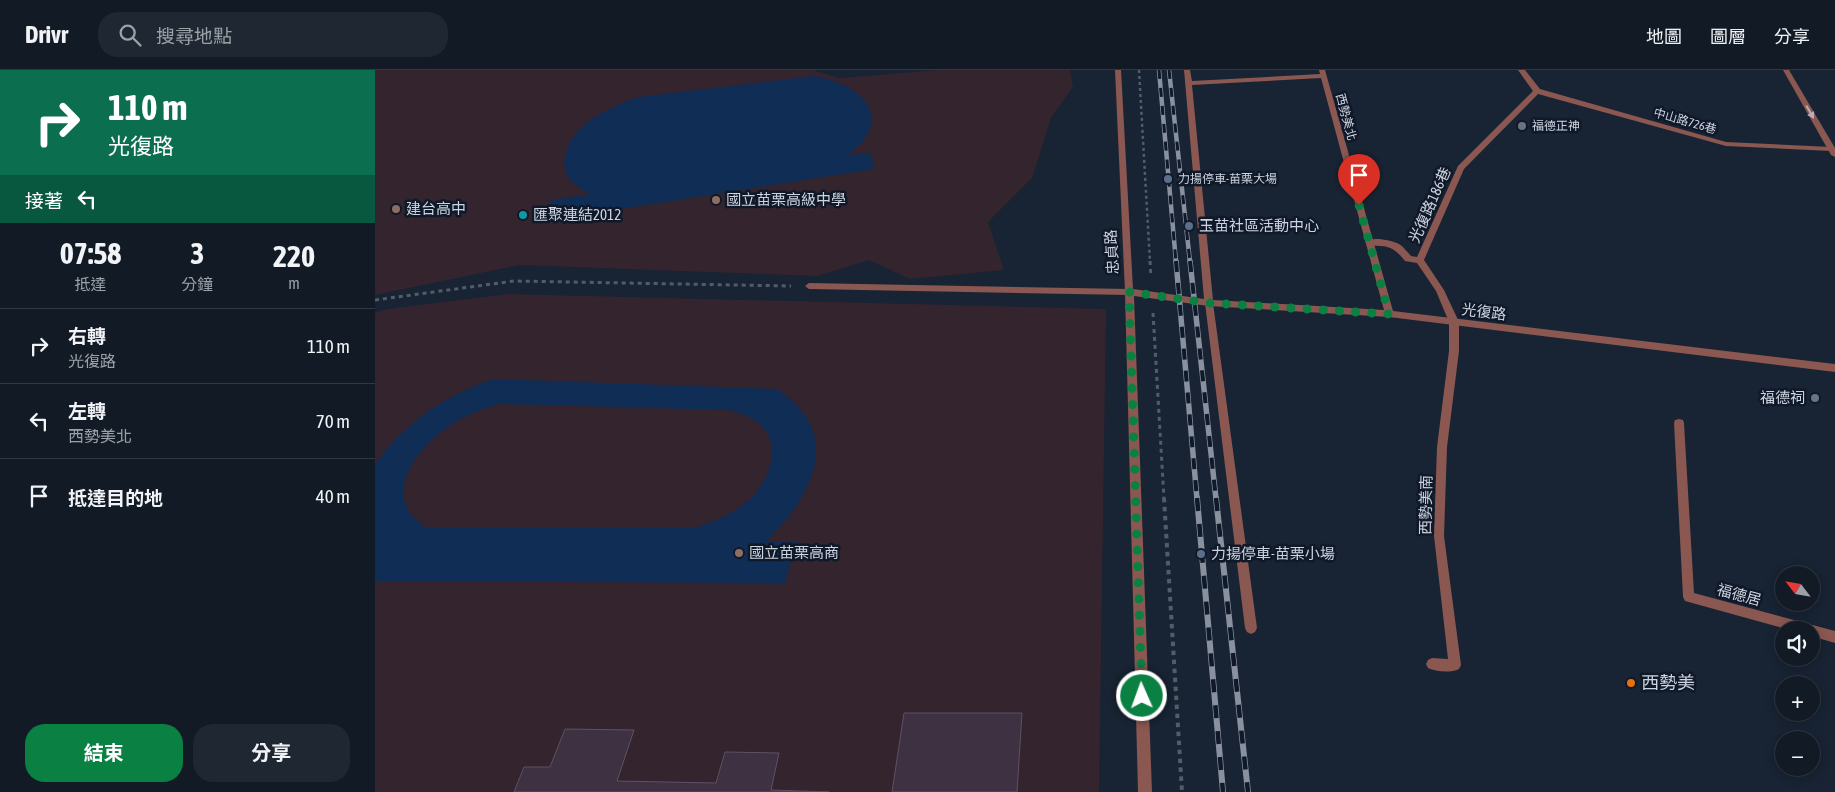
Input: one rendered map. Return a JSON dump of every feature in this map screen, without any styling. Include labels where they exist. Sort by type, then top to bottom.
[{"type":"street","name":"忠貞路","points":[[1118,70],[1129,292],[1145,792]]},
{"type":"street","points":[[1187,70],[1209,303],[1251,628]]},
{"type":"street","points":[[1521,70],[1537,90]]},
{"type":"street","points":[[1786,70],[1833,152]]},
{"type":"street","points":[[1189,82],[1323,73]]},
{"type":"street","name":"西勢美北","points":[[1323,73],[1389,314]]},
{"type":"street","name":"中山路726巷","points":[[1537,90],[1726,144],[1833,152]]},
{"type":"street","name":"光復路186巷","points":[[1454,322],[1440,290],[1420,260],[1461,168],[1537,90]]},
{"type":"street","points":[[1369,242],[1391,243],[1401,248],[1408,259],[1420,260]]},
{"type":"street","name":"光復路","points":[[809,286],[1129,292],[1209,303],[1389,314],[1835,368]]},
{"type":"street","name":"西勢美南","points":[[1432,664],[1455,665],[1439,536],[1442,447],[1454,351],[1454,322]]},
{"type":"street","name":"福德居","points":[[1679,423],[1689,597],[1778,621]]},
{"type":"street","name":"福德居","points":[[1820,633],[1835,637]]},
{"type":"path","points":[[1139,70],[1182,792]]},
{"type":"path","points":[[375,300],[514,281],[809,286]]},
{"type":"shaded area","name":"國立苗栗高級中學","points":[[375,70],[813,70],[839,78],[940,70],[1070,70],[1073,87],[1051,118],[1032,178],[988,222],[1004,270],[910,279],[869,260],[817,276],[519,265],[375,295]]},
{"type":"shaded area","points":[[814,76],[846,86],[858,94],[867,104],[871,115],[870,127],[863,141],[849,155],[871,153],[874,169],[545,221],[551,200],[590,194],[575,185],[567,175],[564,163],[565,156],[575,134],[584,125],[605,111],[638,97]]},
{"type":"shaded area","name":"國立苗栗高商","points":[[509,294],[1106,309],[1099,792],[375,792],[375,313],[387,309]]},
{"type":"shaded area","points":[[493,379],[777,389],[798,406],[811,425],[816,445],[815,465],[808,485],[797,505],[783,524],[766,541],[797,542],[785,583],[375,581],[375,465],[386,450],[412,423],[442,402]],"holes":[[[499,404],[729,410],[754,419],[765,430],[770,438],[772,447],[770,466],[762,484],[750,499],[725,516],[697,527],[427,528],[413,517],[406,504],[403,491],[406,478],[412,465],[432,440],[457,421],[477,411]]]},
{"type":"building","points":[[904,713],[1022,713],[1017,792],[892,792]]},
{"type":"building","points":[[565,729],[634,730],[617,781],[716,783],[725,752],[779,753],[771,790],[829,792],[514,792],[524,767],[550,767]]},
{"type":"railway","points":[[1159,70],[1176,262]]},
{"type":"railway","points":[[1169,70],[1190,262]]},
{"type":"railway","points":[[1176,261],[1197,499]]},
{"type":"railway","points":[[1190,261],[1216,499]]},
{"type":"railway","points":[[1197,498],[1223,792]]},
{"type":"railway","points":[[1216,498],[1248,792]]},
{"type":"place","name":"福德正神","points":[[1522,126]]},
{"type":"place","name":"力揚停車-苗栗大場","points":[[1168,179]]},
{"type":"place","name":"國立苗栗高級中學","points":[[716,200]]},
{"type":"place","name":"建台高中","points":[[396,209]]},
{"type":"place","name":"匯聚連結2012","points":[[523,215]]},
{"type":"place","name":"玉苗社區活動中心","points":[[1189,226]]},
{"type":"place","name":"福德祠","points":[[1815,398]]},
{"type":"place","name":"國立苗栗高商","points":[[739,553]]},
{"type":"place","name":"力揚停車-苗栗小場","points":[[1201,554]]},
{"type":"place","name":"西勢美","points":[[1631,683]]},
{"type":"route","points":[[1142,696],[1129,292],[1209,303],[1389,314],[1359,205]]}]
